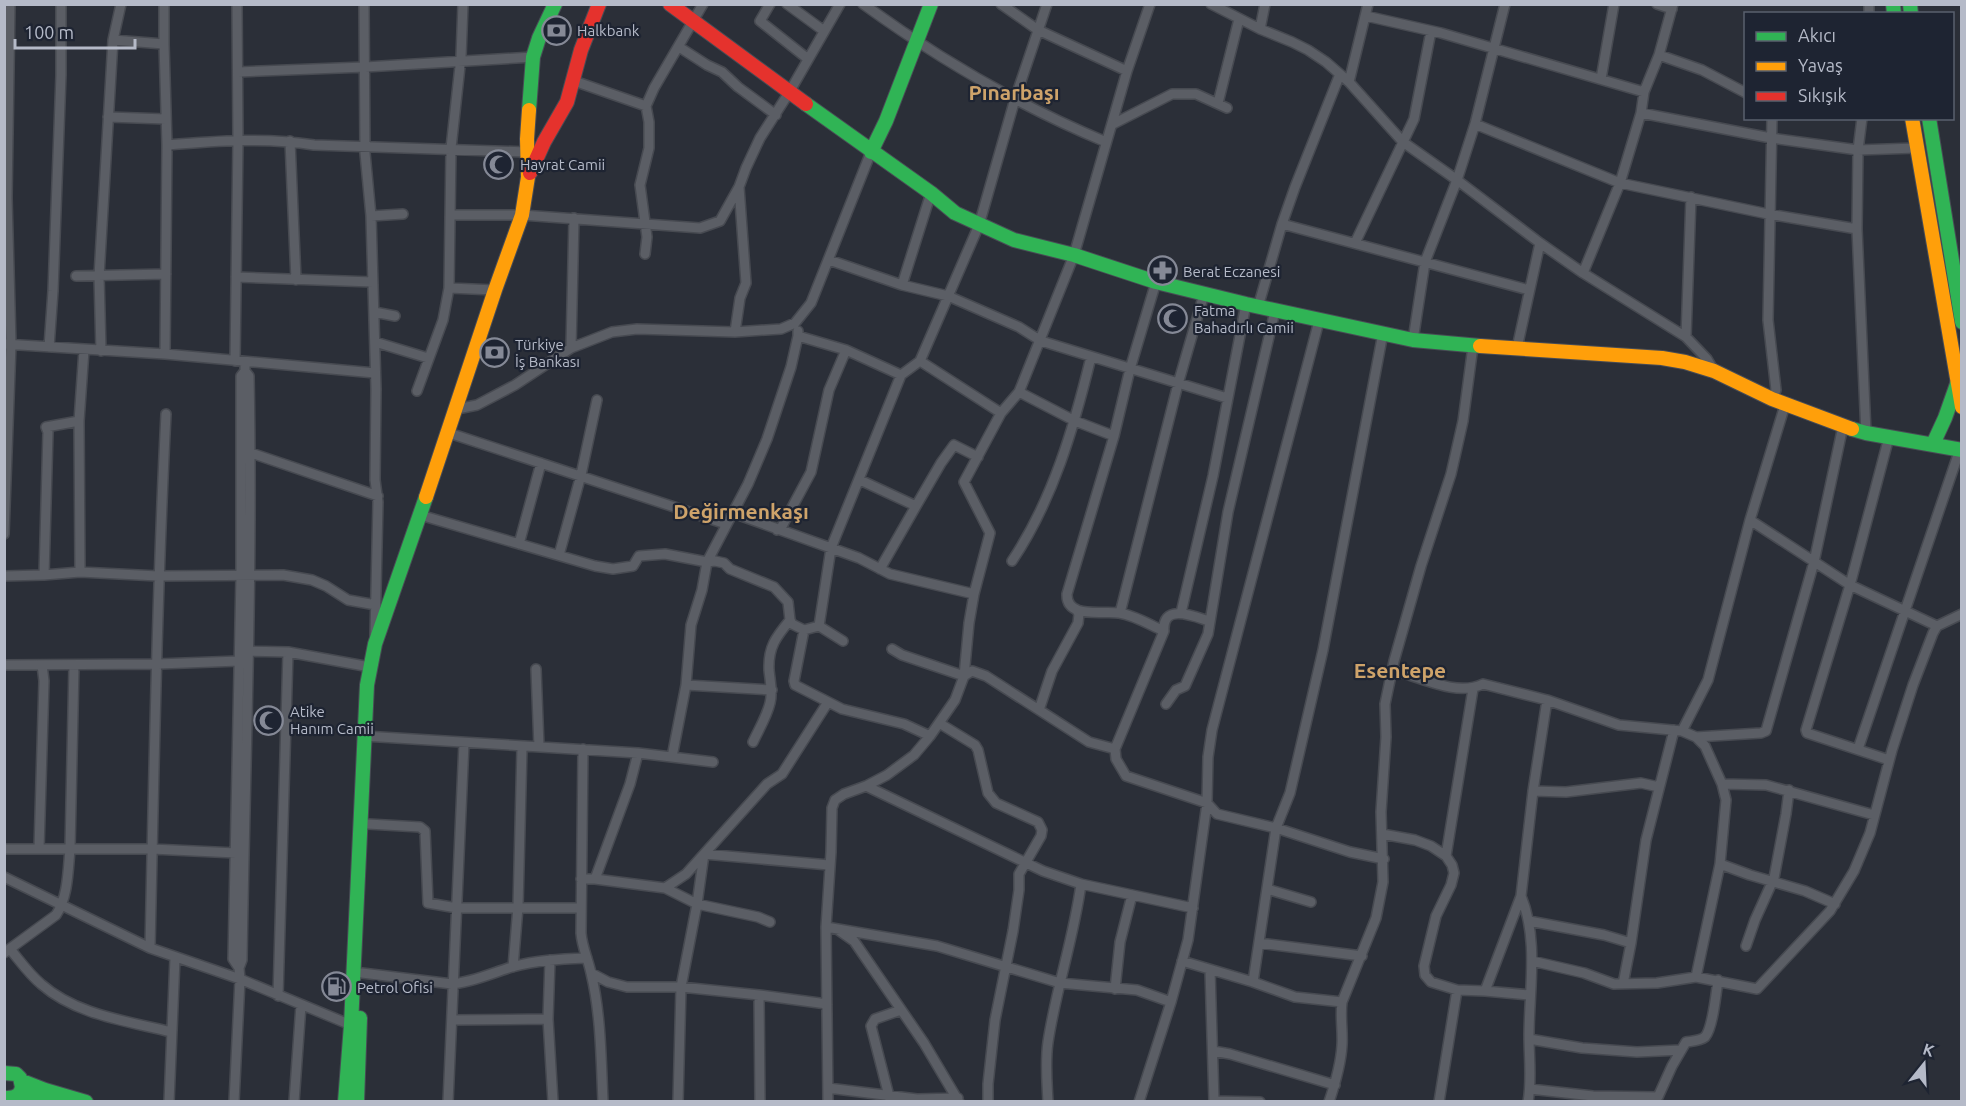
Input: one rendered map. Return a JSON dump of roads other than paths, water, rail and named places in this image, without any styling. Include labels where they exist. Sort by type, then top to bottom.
[{"type":"main road","points":[[357,1101],[368,824],[367,685],[370,667],[375,644],[522,215],[528,177],[527,152],[533,57],[555,4]]},
{"type":"main road","points":[[528,177],[544,142],[567,102],[581,50],[599,4]]},
{"type":"main road","points":[[670,4],[955,213],[1014,240],[1074,255],[1156,282],[1252,306],[1413,340],[1662,358],[1685,362],[1714,370],[1779,402],[1843,426],[1866,433],[1961,449]]},
{"type":"main road","points":[[871,152],[886,121],[931,4]]},
{"type":"main road","points":[[1912,120],[1962,407]]},
{"type":"main road","points":[[1929,120],[1962,322]]},
{"type":"main road","points":[[1932,444],[1945,418],[1957,382]]},
{"type":"main road","points":[[345,1101],[375,644]]},
{"type":"main road","points":[[12,1085],[53,1101]]},
{"type":"main road","points":[[12,1085],[45,1090],[86,1101]]},
{"type":"street","points":[[4,534],[8,344],[7,81],[10,4]]},
{"type":"street","points":[[49,347],[61,75],[61,4]]},
{"type":"street","points":[[101,351],[99,276],[108,117],[113,40],[121,4]]},
{"type":"street","points":[[164,4],[167,144],[165,354]]},
{"type":"street","points":[[234,1101],[239,968],[242,960],[247,651],[242,364],[236,277],[237,4]]},
{"type":"street","points":[[364,4],[365,147],[371,216],[375,342],[375,480],[378,496],[375,644]]},
{"type":"street","points":[[417,391],[443,320],[449,288],[451,148],[464,4]]},
{"type":"street","points":[[645,254],[647,237],[640,185],[649,148],[649,122],[646,106],[654,88],[704,4]]},
{"type":"street","points":[[770,4],[760,21],[808,59]]},
{"type":"street","points":[[787,4],[824,31]]},
{"type":"street","points":[[450,215],[522,215],[700,228],[720,221],[739,187],[760,138],[840,4]]},
{"type":"street","points":[[862,4],[917,43],[1015,99],[1106,142]]},
{"type":"street","points":[[1001,4],[1038,30],[1127,70]]},
{"type":"street","points":[[819,626],[831,548],[902,375],[920,361],[979,225],[1015,99],[1047,4]]},
{"type":"street","points":[[828,1101],[827,1004],[832,808],[835,800],[844,794],[887,775],[914,755],[955,700],[964,676],[974,594],[990,533],[964,482],[1001,413],[1019,392],[1041,341],[1074,255],[1127,70],[1150,4]]},
{"type":"street","points":[[1211,4],[1308,50],[1349,82],[1403,142],[1583,273],[1686,337],[1714,370]]},
{"type":"street","points":[[1260,29],[1265,4]]},
{"type":"street","points":[[1349,82],[1368,4]]},
{"type":"street","points":[[1413,340],[1425,262],[1457,180],[1475,124],[1505,4]]},
{"type":"street","points":[[1600,79],[1614,4]]},
{"type":"street","points":[[1583,273],[1620,183],[1641,113],[1644,92],[1659,55],[1673,7],[1658,4]]},
{"type":"street","points":[[1366,16],[1495,48],[1644,92]]},
{"type":"street","points":[[1218,103],[1239,18]]},
{"type":"street","points":[[1355,243],[1414,119],[1431,31]]},
{"type":"street","points":[[113,40],[164,44]]},
{"type":"street","points":[[679,47],[722,72],[738,87],[776,114]]},
{"type":"street","points":[[1659,55],[1702,70],[1744,92]]},
{"type":"street","points":[[238,72],[364,68],[533,57]]},
{"type":"street","points":[[1181,613],[1213,476],[1227,398],[1252,306],[1340,74]]},
{"type":"street","points":[[574,81],[646,106]]},
{"type":"street","points":[[1113,124],[1172,94],[1185,92],[1196,94],[1227,108]]},
{"type":"street","points":[[1641,113],[1771,138],[1858,150],[1916,148]]},
{"type":"street","points":[[108,117],[166,119]]},
{"type":"street","points":[[1623,984],[1646,840],[1659,787],[1678,730],[1708,680],[1779,402],[1768,320],[1768,214],[1772,120]]},
{"type":"street","points":[[1862,120],[1858,150],[1857,230],[1866,433]]},
{"type":"street","points":[[1475,124],[1620,183],[1857,230]]},
{"type":"street","points":[[167,144],[238,140],[290,141],[314,145],[527,152]]},
{"type":"street","points":[[290,141],[296,280]]},
{"type":"street","points":[[457,409],[477,405],[515,385],[571,348],[612,332],[638,329],[735,332],[781,329],[795,323],[811,303],[871,152]]},
{"type":"street","points":[[735,332],[740,298],[746,284],[739,187]]},
{"type":"street","points":[[902,285],[931,194]]},
{"type":"street","points":[[1686,337],[1691,197]]},
{"type":"street","points":[[371,216],[404,214]]},
{"type":"street","points":[[571,348],[574,218]]},
{"type":"street","points":[[1282,224],[1529,290]]},
{"type":"street","points":[[1517,348],[1540,243]]},
{"type":"street","points":[[829,260],[902,285],[948,296],[1019,327],[1041,341],[1227,398]]},
{"type":"street","points":[[76,276],[166,274]]},
{"type":"street","points":[[236,277],[373,282]]},
{"type":"street","points":[[1039,710],[1052,671],[1078,623],[1079,614],[1067,600],[1067,594],[1114,436],[1130,369],[1156,282]]},
{"type":"street","points":[[449,288],[495,290]]},
{"type":"street","points":[[1120,613],[1178,384],[1204,294]]},
{"type":"street","points":[[1166,704],[1176,690],[1185,686],[1208,634],[1228,512],[1275,311]]},
{"type":"street","points":[[374,312],[395,316]]},
{"type":"street","points":[[1139,1101],[1188,940],[1207,803],[1212,730],[1319,321]]},
{"type":"street","points":[[672,757],[686,685],[690,625],[702,590],[707,562],[733,513],[767,439],[798,336],[795,323]]},
{"type":"street","points":[[1253,982],[1276,828],[1290,793],[1323,650],[1383,333]]},
{"type":"street","points":[[798,336],[846,350],[902,375]]},
{"type":"street","points":[[375,342],[428,358]]},
{"type":"street","points":[[8,344],[165,354],[242,364],[375,373]]},
{"type":"street","points":[[1329,1101],[1335,1085],[1342,1045],[1340,1014],[1342,1002],[1376,918],[1383,882],[1381,812],[1386,737],[1385,704],[1421,566],[1451,474],[1463,421],[1473,346]]},
{"type":"street","points":[[80,572],[79,421],[84,350]]},
{"type":"street","points":[[777,530],[781,528],[811,472],[829,390],[846,350]]},
{"type":"street","points":[[1012,561],[1038,518],[1075,421],[1091,357]]},
{"type":"street","points":[[920,361],[1001,413]]},
{"type":"street","points":[[239,968],[233,959],[238,661],[245,575],[250,453],[249,376],[242,364]]},
{"type":"street","points":[[1019,392],[1075,421],[1114,436]]},
{"type":"street","points":[[559,555],[581,475],[597,400]]},
{"type":"street","points":[[150,948],[158,664],[158,576],[166,414]]},
{"type":"street","points":[[44,575],[48,432],[46,427],[79,421]]},
{"type":"street","points":[[1696,737],[1761,733],[1766,730],[1814,562],[1843,426]]},
{"type":"street","points":[[449,433],[726,524]]},
{"type":"street","points":[[1889,437],[1850,585],[1806,730],[1813,736],[1889,760]]},
{"type":"street","points":[[880,569],[941,463],[954,446],[978,457]]},
{"type":"street","points":[[1858,749],[1961,449]]},
{"type":"street","points":[[250,453],[378,496]]},
{"type":"street","points":[[519,544],[541,463]]},
{"type":"street","points":[[860,480],[916,506]]},
{"type":"street","points":[[733,513],[859,558],[900,578],[974,594]]},
{"type":"street","points":[[420,515],[595,566],[613,569],[633,566],[639,556],[665,554],[724,563],[730,568],[774,587],[788,602],[792,624],[804,630],[819,626],[843,641]]},
{"type":"street","points":[[1750,520],[1850,585],[1936,626]]},
{"type":"street","points":[[4,576],[80,572],[158,576],[283,575],[312,580],[348,600],[376,605]]},
{"type":"street","points":[[1076,609],[1120,613],[1164,631]]},
{"type":"street","points":[[1209,621],[1181,613],[1168,617],[1163,623],[1164,631],[1115,749],[1116,759],[1126,776],[1207,803],[1217,814],[1276,828],[1350,852],[1384,859]]},
{"type":"street","points":[[1532,961],[1584,973],[1614,984],[1657,983],[1695,977],[1756,989],[1835,904],[1854,871],[1870,833],[1889,760],[1913,685],[1936,626],[1962,614]]},
{"type":"street","points":[[753,742],[770,703],[772,690],[769,668],[770,652],[775,638],[790,620]]},
{"type":"street","points":[[804,630],[795,685],[842,709],[904,724],[930,736]]},
{"type":"street","points":[[892,649],[902,655],[964,676]]},
{"type":"street","points":[[4,665],[238,661],[247,651],[288,652],[370,667]]},
{"type":"street","points":[[278,996],[288,652]]},
{"type":"street","points":[[39,849],[45,681],[42,665]]},
{"type":"street","points":[[74,665],[70,849],[62,907],[56,915],[7,951],[39,983],[56,996],[87,1011],[171,1032]]},
{"type":"street","points":[[536,669],[539,747]]},
{"type":"street","points":[[1394,670],[1447,686],[1473,689],[1483,684],[1547,700],[1620,725],[1678,730],[1696,737],[1705,746],[1722,784],[1726,800],[1720,864],[1695,977]]},
{"type":"street","points":[[964,676],[972,671],[986,676],[1089,742],[1115,749]]},
{"type":"street","points":[[686,685],[772,690]]},
{"type":"street","points":[[1446,856],[1473,689]]},
{"type":"street","points":[[1485,991],[1521,896],[1533,791],[1547,700]]},
{"type":"street","points":[[665,888],[686,874],[767,784],[782,774],[828,702]]},
{"type":"street","points":[[939,723],[975,745],[991,799],[1041,825],[1042,830],[1041,836],[1019,874],[1019,890],[1007,966],[995,1020],[988,1101]]},
{"type":"street","points":[[368,736],[638,753],[713,762]]},
{"type":"street","points":[[448,1101],[464,743]]},
{"type":"street","points":[[513,967],[518,907],[522,747]]},
{"type":"street","points":[[583,749],[582,945],[591,973],[600,1043],[603,1101]]},
{"type":"street","points":[[595,879],[630,784],[638,753]]},
{"type":"street","points":[[1533,791],[1566,792],[1641,783],[1659,787]]},
{"type":"street","points":[[1722,784],[1766,785],[1874,814]]},
{"type":"street","points":[[866,786],[1043,871],[1081,884],[1193,908]]},
{"type":"street","points":[[1746,946],[1776,870],[1789,790]]},
{"type":"street","points":[[368,824],[420,827],[425,831],[428,903],[457,908],[581,908]]},
{"type":"street","points":[[1382,834],[1415,840],[1431,846],[1446,856],[1452,865],[1454,873],[1451,885],[1436,916],[1424,966],[1425,975],[1431,982],[1457,990],[1530,995]]},
{"type":"street","points":[[4,849],[152,849],[236,853]]},
{"type":"street","points":[[704,854],[829,865]]},
{"type":"street","points":[[678,1101],[681,987],[704,854]]},
{"type":"street","points":[[1720,864],[1805,891],[1835,904]]},
{"type":"street","points":[[4,877],[150,948],[240,980],[351,1025]]},
{"type":"street","points":[[581,879],[665,888],[697,904],[758,917],[770,922]]},
{"type":"street","points":[[1048,1101],[1046,1065],[1048,1042],[1078,909],[1081,884]]},
{"type":"street","points":[[1267,889],[1311,902]]},
{"type":"street","points":[[1115,989],[1120,942],[1132,895]]},
{"type":"street","points":[[1521,896],[1529,921],[1532,961],[1528,1101]]},
{"type":"street","points":[[1529,921],[1604,935],[1631,943]]},
{"type":"street","points":[[830,927],[937,946],[1060,983],[1137,990],[1171,1002]]},
{"type":"street","points":[[830,927],[854,941],[924,1043],[958,1100]]},
{"type":"street","points":[[1259,943],[1362,956]]},
{"type":"street","points":[[169,1101],[175,958]]},
{"type":"street","points":[[362,973],[452,984],[466,982],[513,967],[550,960],[587,958]]},
{"type":"street","points":[[550,960],[548,1019],[554,1101]]},
{"type":"street","points":[[1182,961],[1295,997],[1342,1002]]},
{"type":"street","points":[[1210,970],[1214,1101],[1260,1101]]},
{"type":"street","points":[[591,973],[608,982],[627,987],[681,987],[827,1004]]},
{"type":"street","points":[[1530,1089],[1593,1096],[1658,1097],[1686,1042],[1697,1041],[1706,1036],[1718,980]]},
{"type":"street","points":[[1439,1101],[1457,990]]},
{"type":"street","points":[[759,995],[760,1101]]},
{"type":"street","points":[[294,1101],[301,1005]]},
{"type":"street","points":[[890,1098],[871,1026],[874,1019],[900,1010]]},
{"type":"street","points":[[452,1020],[548,1019]]},
{"type":"street","points":[[1529,1038],[1582,1048],[1637,1052],[1681,1050]]},
{"type":"street","points":[[1213,1051],[1335,1085]]},
{"type":"street","points":[[828,1088],[890,1098],[958,1100]]},
{"type":"place","name":"Halkbank","points":[[556,30]]},
{"type":"place","name":"Hayrat Camii","points":[[499,164]]},
{"type":"place","name":"Berat Eczanesi","points":[[1162,271]]},
{"type":"place","name":"Fatma Bahadırlı Camii","points":[[1173,319]]},
{"type":"place","name":"Türkiye İş Bankası","points":[[494,353]]},
{"type":"place","name":"Atike Hanım Camii","points":[[269,720]]},
{"type":"place","name":"Petrol Ofisi","points":[[336,987]]},
{"type":"district","name":"Pınarbaşı","points":[[1014,92]]},
{"type":"district","name":"Değirmenkaşı","points":[[741,511]]},
{"type":"district","name":"Esentepe","points":[[1400,670]]}]
